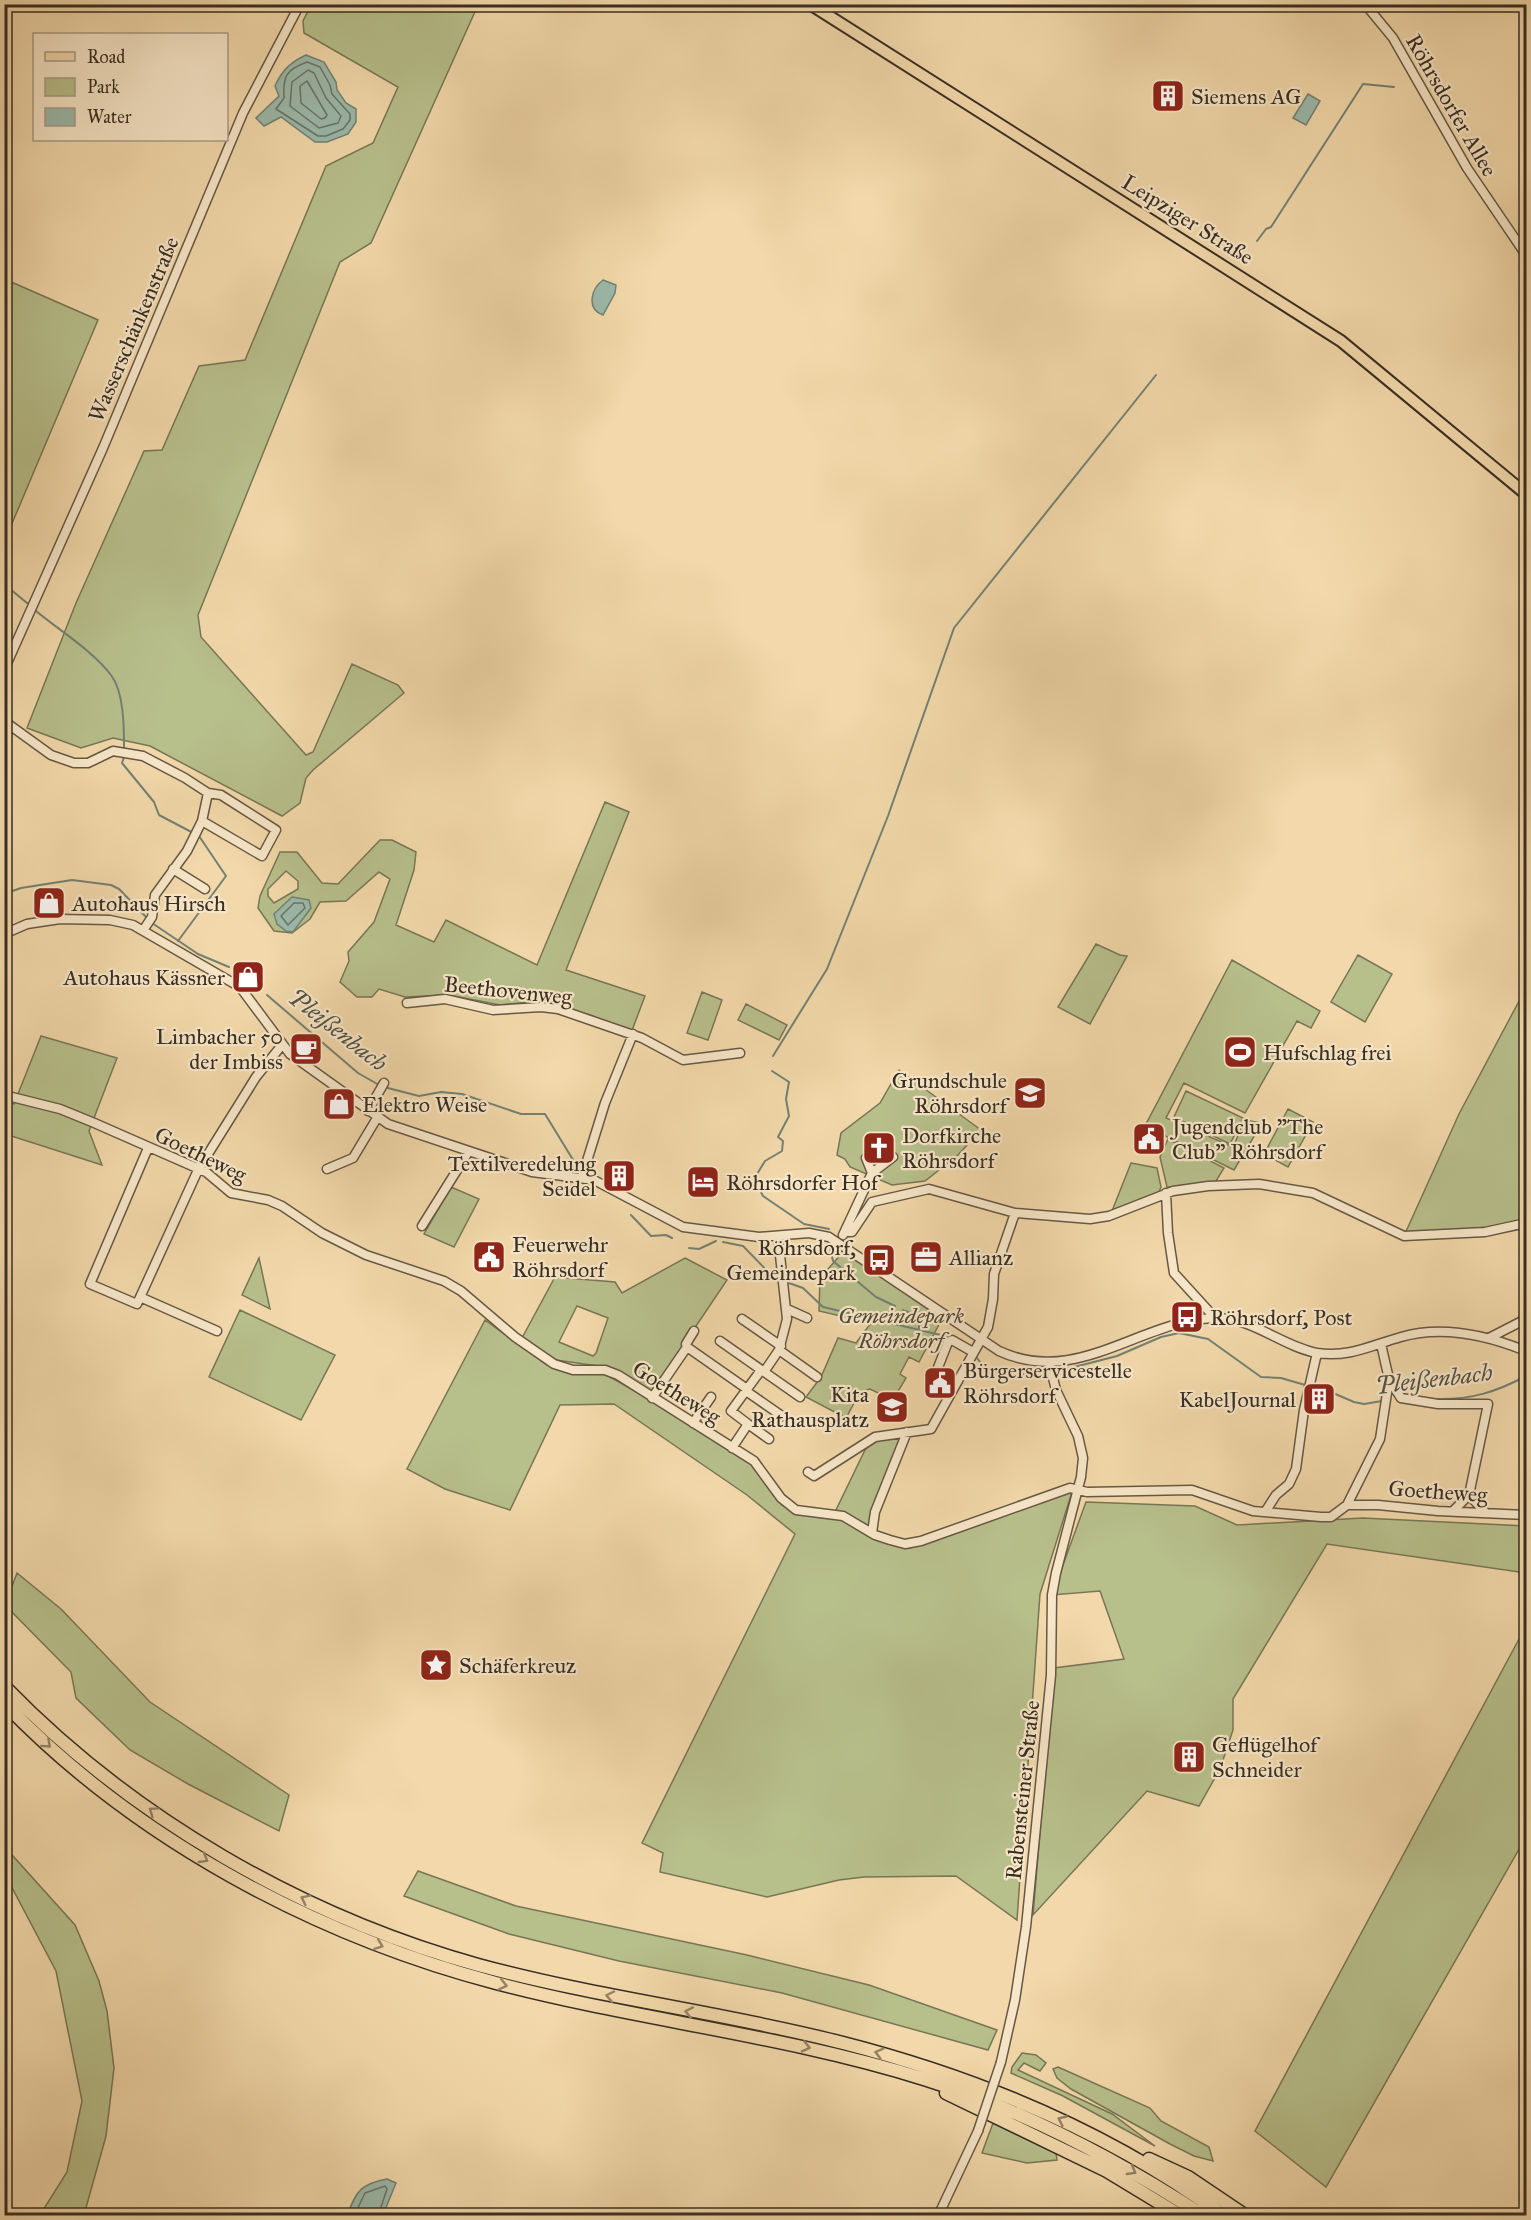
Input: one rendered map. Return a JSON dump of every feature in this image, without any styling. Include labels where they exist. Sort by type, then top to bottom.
[{"type":"highway","points":[[4,1686],[59,1738],[98,1770],[187,1834],[271,1882],[368,1927],[440,1953],[546,1982],[796,2032],[913,2062],[1009,2096],[1115,2146],[1188,2177],[1246,2216]]},
{"type":"highway","points":[[4,1703],[55,1750],[145,1821],[265,1893],[364,1939],[495,1983],[600,2007],[793,2044],[925,2079],[989,2102],[1051,2129],[1114,2161],[1204,2216]]},
{"type":"highway","points":[[925,2079],[950,2096],[1107,2171],[1178,2214]]},
{"type":"highway","points":[[1115,2146],[1224,2216]]},
{"type":"main road","name":"Leipziger Straße","points":[[810,4],[1341,340],[1527,494]]},
{"type":"street","name":"Wasserschänkenstraße","points":[[4,670],[108,437],[243,113],[300,4]]},
{"type":"street","name":"Röhrsdorfer Allee","points":[[1365,4],[1393,38],[1467,168],[1527,255]]},
{"type":"street","points":[[4,721],[51,755],[82,765],[113,751],[135,753],[185,777],[208,793],[221,795],[276,830],[262,856],[202,820]]},
{"type":"street","points":[[148,924],[154,895],[196,835],[208,793]]},
{"type":"street","points":[[173,870],[204,889]]},
{"type":"street","points":[[4,934],[27,924],[60,919],[110,920],[148,924],[240,987],[282,1045],[377,1118],[407,1132],[532,1172],[582,1178],[607,1186],[683,1227],[726,1235],[777,1237],[818,1234],[840,1241],[981,1339],[1015,1358],[1050,1369],[1183,1323],[1215,1318],[1248,1325],[1317,1353],[1347,1353],[1400,1337],[1422,1333],[1489,1338],[1527,1351]]},
{"type":"street","name":"Beethovenweg","points":[[407,1003],[445,999],[493,1010],[541,1007],[558,1009],[633,1034],[683,1060],[740,1053]]},
{"type":"street","points":[[582,1178],[605,1103],[633,1034]]},
{"type":"street","points":[[148,1148],[90,1284],[137,1304],[198,1170],[256,1077],[282,1045]]},
{"type":"street","points":[[368,1111],[382,1086]]},
{"type":"street","name":"Goetheweg","points":[[4,1095],[60,1109],[206,1172],[231,1193],[268,1200],[282,1206],[322,1233],[366,1255],[408,1272],[444,1281],[461,1291],[516,1337],[554,1364],[573,1370],[604,1370],[618,1375],[754,1461],[788,1505],[796,1510],[843,1516],[872,1533],[890,1540],[914,1543],[1060,1489],[1192,1490],[1253,1511],[1331,1517],[1347,1505],[1380,1438],[1389,1379]]},
{"type":"street","points":[[327,1169],[353,1158],[377,1118]]},
{"type":"street","points":[[422,1226],[469,1151]]},
{"type":"street","points":[[840,1241],[872,1173],[893,1157]]},
{"type":"street","points":[[866,1158],[872,1173]]},
{"type":"street","points":[[844,1232],[852,1232],[872,1202],[920,1190],[937,1190],[1015,1213],[1090,1219],[1109,1216],[1166,1193],[1208,1186],[1259,1184],[1298,1189],[1328,1199],[1404,1236],[1485,1232],[1527,1223]]},
{"type":"street","points":[[1166,1193],[1168,1233],[1174,1273],[1215,1318]]},
{"type":"street","points":[[808,1472],[814,1476],[875,1437],[931,1429],[988,1327],[993,1299],[994,1274],[1015,1213]]},
{"type":"street","points":[[770,1439],[731,1411],[780,1348],[787,1309],[777,1237]]},
{"type":"street","points":[[140,1297],[217,1331]]},
{"type":"street","points":[[787,1309],[807,1318]]},
{"type":"street","points":[[742,1319],[817,1377]]},
{"type":"street","points":[[1489,1338],[1527,1319]]},
{"type":"street","points":[[652,1398],[687,1347],[686,1344],[694,1331]]},
{"type":"street","points":[[957,1381],[937,1370],[948,1342],[952,1340],[973,1352]]},
{"type":"street","points":[[720,1341],[800,1397]]},
{"type":"street","points":[[1381,1344],[1389,1379],[1399,1395],[1438,1404],[1488,1404],[1469,1495],[1454,1510]]},
{"type":"street","points":[[687,1347],[782,1416]]},
{"type":"street","points":[[1265,1512],[1276,1495],[1289,1484],[1296,1469],[1309,1384],[1317,1353]]},
{"type":"street","name":"Rabensteiner Straße","points":[[938,2216],[978,2131],[1001,2062],[1017,1990],[1031,1882],[1051,1675],[1052,1595],[1081,1477],[1081,1447],[1050,1369]]},
{"type":"street","points":[[693,1423],[711,1397]]},
{"type":"street","points":[[732,1448],[748,1424]]},
{"type":"street","points":[[872,1533],[874,1512],[907,1432]]},
{"type":"street","points":[[1469,1495],[1485,1512]]},
{"type":"street","name":"Goetheweg","points":[[1347,1505],[1400,1505],[1438,1511],[1527,1515]]},
{"type":"green space","points":[[311,5],[478,5],[371,243],[340,262],[198,615],[201,637],[306,755],[313,752],[352,664],[398,685],[404,693],[313,770],[306,778],[300,803],[282,816],[150,746],[113,738],[81,748],[27,728],[76,603],[144,451],[162,450],[199,366],[245,360],[326,166],[373,143],[398,87],[304,33],[303,21]]},
{"type":"green space","points":[[9,281],[98,320],[5,540],[4,291]]},
{"type":"green space","points":[[605,802],[629,812],[566,970],[645,996],[631,1033],[590,1015],[541,1001],[500,1005],[449,995],[405,997],[379,989],[372,997],[357,997],[340,982],[349,961],[348,952],[374,922],[390,879],[379,872],[346,901],[320,902],[310,919],[292,933],[274,931],[258,908],[260,896],[280,852],[297,852],[322,883],[338,884],[380,840],[392,840],[416,852],[414,870],[396,925],[434,942],[446,920],[537,965]],"holes":[[[286,871],[298,881],[298,889],[274,903],[268,896],[268,889]]]},
{"type":"green space","points":[[1096,944],[1127,956],[1090,1024],[1058,1007]]},
{"type":"green space","points":[[1358,955],[1392,974],[1365,1022],[1331,1002]]},
{"type":"green space","points":[[1232,960],[1320,1011],[1311,1028],[1297,1021],[1245,1113],[1184,1083],[1166,1118],[1233,1147],[1245,1120],[1262,1123],[1234,1170],[1145,1126]]},
{"type":"green space","points":[[1526,988],[1525,1223],[1485,1232],[1404,1236],[1459,1114]]},
{"type":"green space","points":[[702,992],[722,1000],[708,1040],[687,1033]]},
{"type":"green space","points":[[746,1004],[787,1025],[779,1040],[738,1020]]},
{"type":"green space","points":[[41,1036],[117,1058],[89,1131],[102,1165],[5,1134],[4,1102],[14,1104]]},
{"type":"green space","points":[[899,1070],[981,1130],[958,1155],[925,1181],[892,1185],[850,1167],[845,1159],[837,1155],[841,1133],[880,1103]]},
{"type":"green space","points":[[1186,1091],[1243,1118],[1230,1144],[1174,1117]]},
{"type":"green space","points":[[1288,1109],[1313,1122],[1288,1167],[1264,1154]]},
{"type":"green space","points":[[1168,1139],[1224,1168],[1213,1186],[1167,1187],[1160,1157]]},
{"type":"green space","points":[[1131,1163],[1157,1168],[1161,1187],[1159,1192],[1112,1211]]},
{"type":"green space","points":[[451,1187],[479,1199],[454,1247],[424,1234]]},
{"type":"green space","name":"Gemeindepark Röhrsdorf","points":[[844,1251],[942,1319],[919,1362],[909,1357],[900,1374],[906,1378],[893,1400],[870,1389],[860,1392],[846,1418],[806,1397],[821,1377],[838,1338],[856,1343],[871,1323],[819,1311],[820,1278]]},
{"type":"green space","points":[[259,1258],[270,1309],[242,1295]]},
{"type":"green space","points":[[685,1258],[727,1280],[651,1393],[598,1366],[556,1360],[522,1338],[555,1277],[615,1282],[622,1293]],"holes":[[[577,1306],[608,1318],[593,1356],[559,1342]]]},
{"type":"green space","points":[[240,1310],[335,1355],[301,1420],[209,1377]]},
{"type":"green space","points":[[485,1320],[547,1365],[576,1373],[605,1374],[640,1394],[757,1468],[782,1505],[797,1513],[838,1517],[894,1544],[910,1548],[1062,1492],[1072,1492],[1040,1594],[1017,1920],[956,1876],[864,1877],[839,1880],[767,1897],[660,1872],[663,1853],[642,1843],[795,1534],[747,1495],[614,1404],[560,1405],[510,1510],[445,1489],[407,1469]]},
{"type":"green space","points":[[902,1436],[869,1528],[836,1510],[865,1450],[875,1440]]},
{"type":"green space","points":[[1086,1502],[1195,1506],[1237,1525],[1363,1518],[1526,1526],[1526,1573],[1327,1544],[1233,1699],[1233,1730],[1220,1769],[1199,1806],[1147,1791],[1033,1915],[1054,1668],[1124,1659],[1100,1591],[1052,1595]]},
{"type":"green space","points":[[17,1573],[61,1609],[150,1702],[289,1795],[279,1831],[188,1784],[130,1750],[76,1698],[71,1672],[5,1605]]},
{"type":"green space","points":[[1526,1626],[1526,1837],[1326,2187],[1255,2131]]},
{"type":"green space","points":[[4,1846],[75,1925],[99,1981],[107,2011],[114,2068],[106,2136],[84,2215],[40,2215],[67,2172],[82,2101],[56,1971],[10,1884],[5,1879]]},
{"type":"green space","points":[[418,1871],[516,1906],[747,1955],[869,1985],[997,2030],[988,2050],[782,1993],[619,1961],[509,1934],[404,1896]]},
{"type":"green space","points":[[1022,2053],[1036,2055],[1046,2063],[1040,2071],[1024,2063],[1018,2070],[1112,2114],[1155,2146],[1063,2096],[1011,2073],[1012,2067]]},
{"type":"green space","points":[[1058,2067],[1150,2108],[1161,2121],[1209,2147],[1213,2161],[1194,2156],[1170,2144],[1071,2089],[1057,2078],[1053,2069]]},
{"type":"green space","points":[[993,2123],[1056,2153],[1057,2160],[1027,2163],[982,2153]]},
{"type":"water","points":[[306,55],[324,62],[336,82],[337,90],[346,103],[356,109],[356,122],[348,134],[327,142],[315,142],[281,117],[264,126],[256,118],[279,96],[275,86],[284,71]]},
{"type":"water","points":[[1308,94],[1320,101],[1306,125],[1293,118]]},
{"type":"water","points":[[603,280],[616,285],[615,293],[603,315],[594,308],[592,299],[593,293]]},
{"type":"water","points":[[292,897],[309,900],[311,908],[293,932],[286,931],[277,924],[274,914]]},
{"type":"water","points":[[387,2179],[396,2183],[383,2215],[347,2215],[357,2194],[365,2186]]},
{"type":"waterway","points":[[1257,241],[1266,229],[1271,227],[1363,84],[1394,87]]},
{"type":"waterway","points":[[773,1056],[827,969],[888,816],[954,628],[1156,375]]},
{"type":"waterway","points":[[4,584],[27,603]]},
{"type":"waterway","points":[[36,611],[85,649],[111,675],[121,700],[124,748]]},
{"type":"waterway","points":[[124,757],[122,763],[154,802],[159,815],[199,836],[226,876],[178,941]]},
{"type":"waterway","name":"Pleißenbach","points":[[4,894],[21,888],[72,880],[111,885],[119,889],[148,919]]},
{"type":"waterway","name":"Pleißenbach","points":[[152,923],[198,954],[229,967]]},
{"type":"waterway","name":"Pleißenbach","points":[[267,995],[358,1073],[379,1085]]},
{"type":"waterway","points":[[772,1071],[789,1082],[786,1099],[789,1116],[778,1137],[783,1141],[782,1151],[765,1161],[754,1179],[763,1196],[804,1224],[829,1229]]},
{"type":"waterway","name":"Pleißenbach","points":[[384,1087],[419,1096],[441,1092],[462,1094],[521,1114],[545,1114],[575,1163]]},
{"type":"waterway","name":"Pleißenbach","points":[[631,1215],[651,1236],[666,1235],[672,1238]]},
{"type":"waterway","name":"Pleißenbach","points":[[689,1248],[699,1249],[716,1241]]},
{"type":"waterway","name":"Pleißenbach","points":[[723,1242],[743,1246],[775,1279],[781,1280]]},
{"type":"waterway","points":[[829,1244],[833,1261],[876,1297],[895,1306]]},
{"type":"waterway","name":"Pleißenbach","points":[[786,1282],[803,1288],[823,1307],[949,1337]]},
{"type":"waterway","points":[[903,1310],[910,1313],[924,1312],[919,1323],[919,1331]]},
{"type":"waterway","name":"Pleißenbach","points":[[1055,1372],[1117,1356],[1161,1337],[1179,1333],[1208,1339],[1261,1377],[1281,1378],[1364,1404],[1382,1401]]},
{"type":"waterway","name":"Pleißenbach","points":[[977,1358],[987,1371],[1043,1376],[1050,1374]]},
{"type":"waterway","name":"Pleißenbach","points":[[1402,1395],[1435,1399],[1472,1396],[1494,1391],[1526,1376]]},
{"type":"place","name":"Siemens AG","points":[[1168,96]]},
{"type":"place","name":"Autohaus Hirsch","points":[[49,903]]},
{"type":"place","name":"Autohaus Kässner","points":[[248,977]]},
{"type":"place","name":"Limbacher 50 der Imbiss","points":[[306,1049]]},
{"type":"place","name":"Hufschlag frei","points":[[1240,1052]]},
{"type":"place","name":"Grundschule Röhrsdorf","points":[[1030,1093]]},
{"type":"place","name":"Elektro Weise","points":[[339,1104]]},
{"type":"place","name":"Jugendclub \"The Club\" Röhrsdorf","points":[[1149,1139]]},
{"type":"place","name":"Dorfkirche Röhrsdorf","points":[[879,1148]]},
{"type":"place","name":"Textilveredelung Seidel","points":[[619,1176]]},
{"type":"place","name":"Röhrsdorfer Hof","points":[[703,1182]]},
{"type":"place","name":"Feuerwehr Röhrsdorf","points":[[489,1257]]},
{"type":"place","name":"Allianz","points":[[926,1257]]},
{"type":"place","name":"Röhrsdorf, Gemeindepark","points":[[879,1260]]},
{"type":"place","name":"Röhrsdorf, Post","points":[[1187,1317]]},
{"type":"place","name":"Bürgerservicestelle Röhrsdorf","points":[[940,1383]]},
{"type":"place","name":"KabelJournal","points":[[1319,1399]]},
{"type":"place","name":"Kita Rathausplatz","points":[[892,1407]]},
{"type":"place","name":"Schäferkreuz","points":[[436,1665]]},
{"type":"place","name":"Geflügelhof Schneider","points":[[1189,1757]]}]
